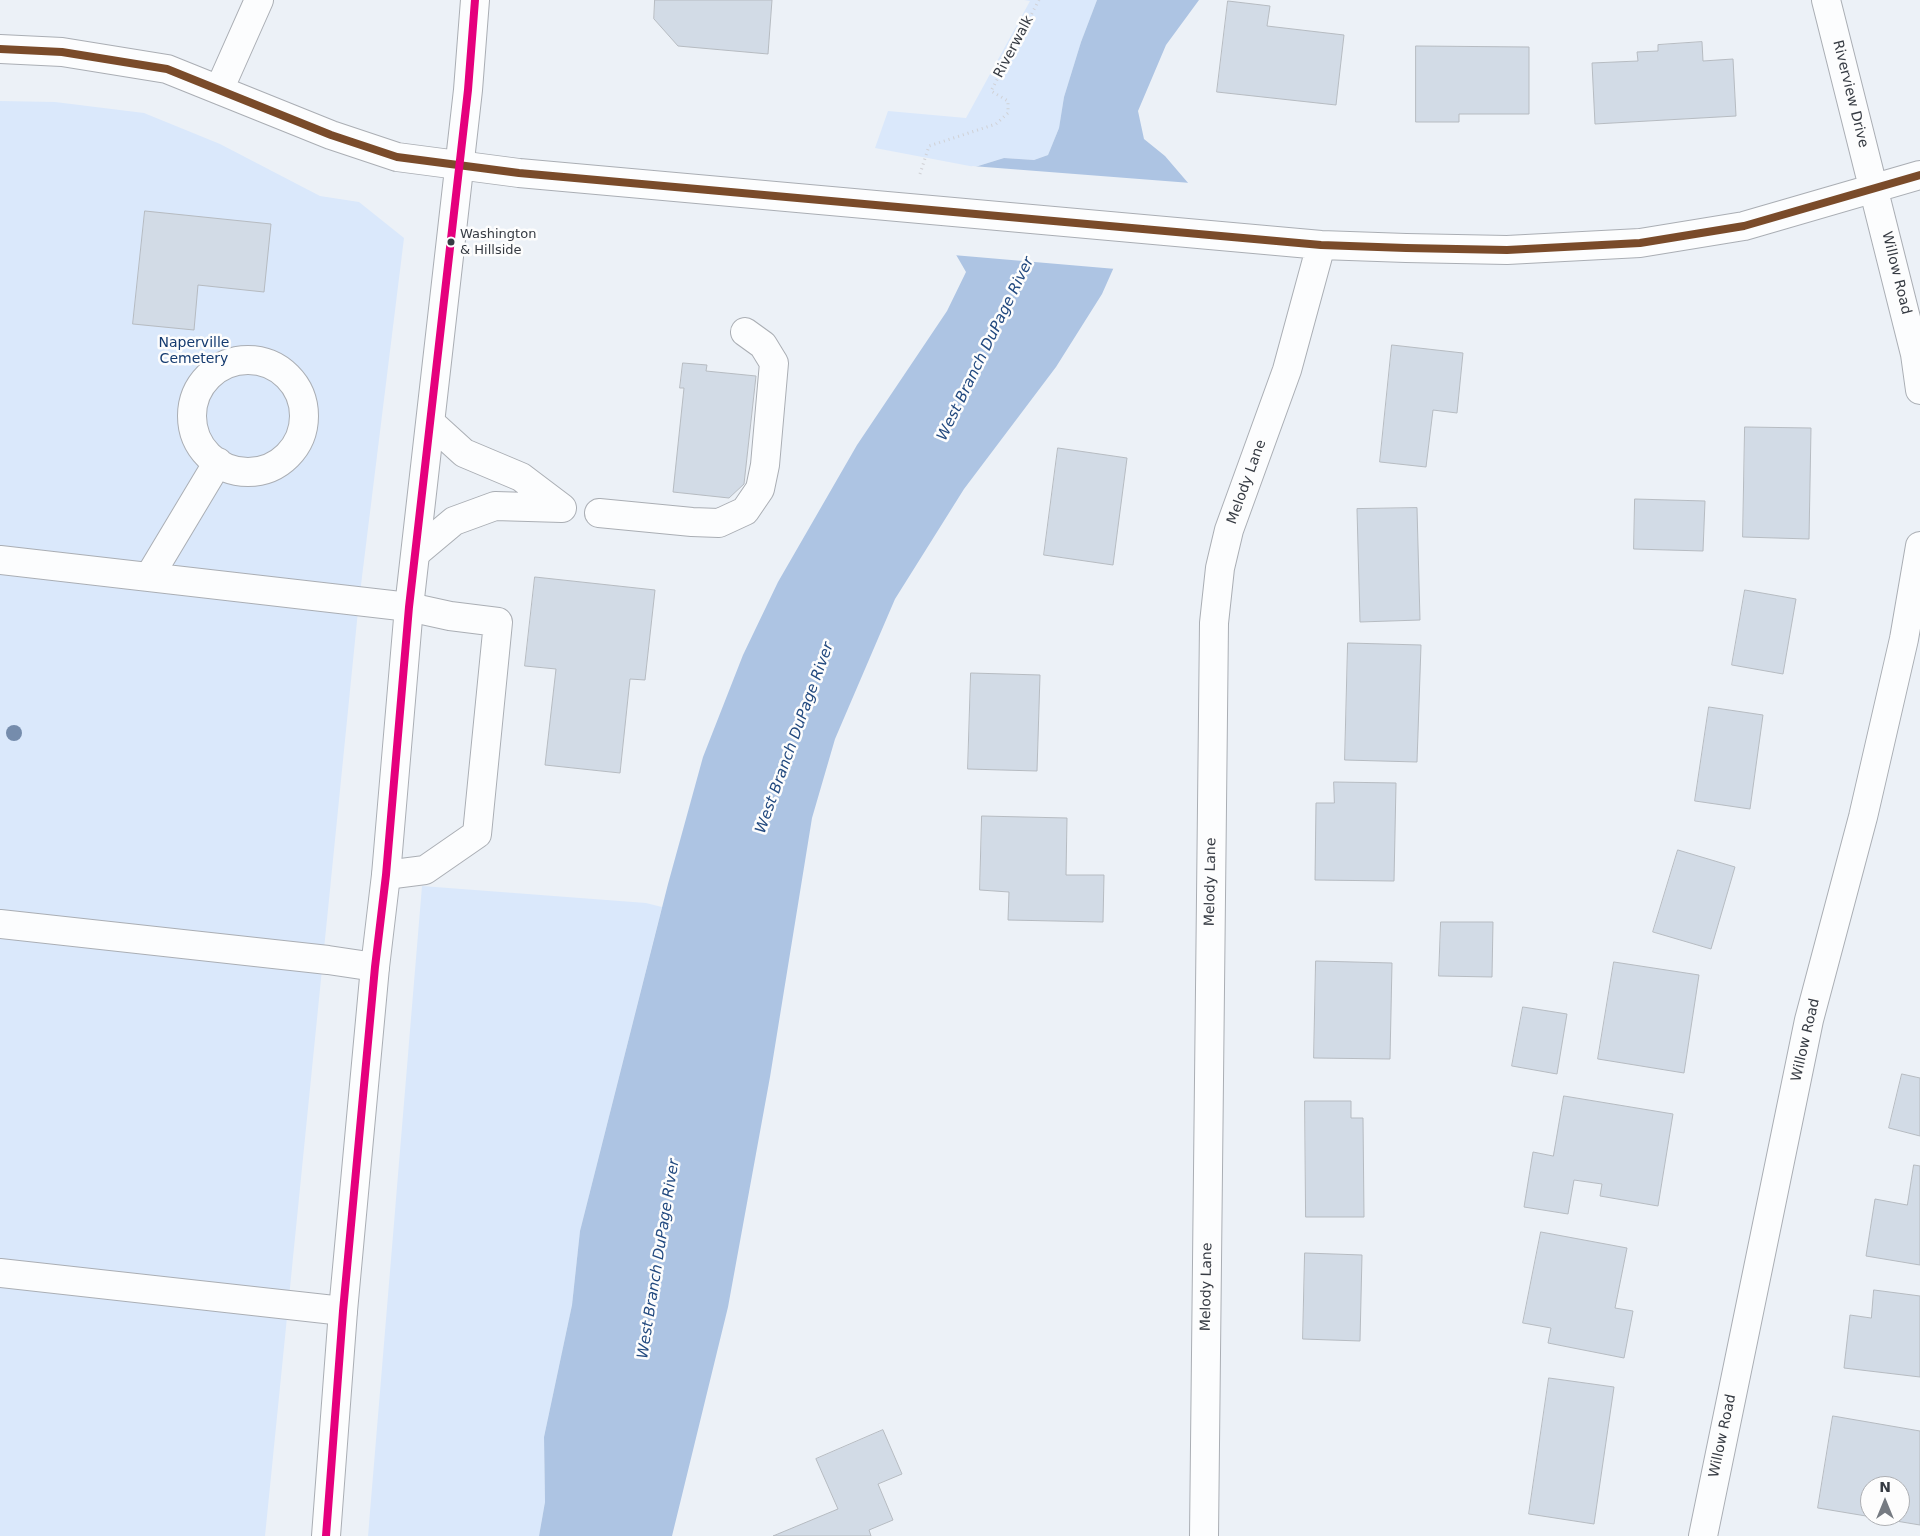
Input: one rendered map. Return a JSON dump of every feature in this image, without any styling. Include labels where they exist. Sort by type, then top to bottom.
[{"type":"street","points":[[220,90],[259,0]]},
{"type":"street","points":[[326,1536],[343,1311],[375,967],[386,875],[409,607],[417,552],[468,90],[475,0]]},
{"type":"street","name":"Riverview Drive","points":[[1826,0],[1874,187]]},
{"type":"street","points":[[0,50],[62,52],[167,69],[331,135],[397,157],[529,174],[1320,244],[1508,250],[1640,243],[1744,226],[1920,175]]},
{"type":"street","name":"Willow Road","points":[[1874,187],[1915,354],[1920,390]]},
{"type":"street","name":"Melody Lane","points":[[1204,1536],[1214,623],[1220,568],[1230,530],[1287,370],[1320,244]]},
{"type":"street","points":[[599,513],[719,523],[745,510],[760,489],[765,466],[774,363],[763,344],[745,332]]},
{"type":"street","points":[[242,360],[262,362],[279,369],[292,380],[301,396],[305,413],[303,431],[295,446],[283,460],[268,468],[251,472],[233,469],[218,462],[203,449],[194,432],[192,412],[197,394],[208,377],[223,366],[242,360]]},
{"type":"street","points":[[417,552],[454,521],[495,506],[562,508],[521,477],[464,453],[431,423]]},
{"type":"street","points":[[148,577],[218,462]]},
{"type":"street","name":"Willow Road","points":[[1703,1536],[1809,1020],[1863,817],[1904,639],[1920,546]]},
{"type":"street","points":[[0,560],[409,607],[450,616],[498,622],[477,834],[425,870],[386,875]]},
{"type":"street","points":[[0,924],[375,967]]},
{"type":"street","points":[[0,1274],[343,1311]]},
{"type":"path","name":"Riverwalk","points":[[914,209],[928,146],[996,124],[1008,112],[1008,101],[991,91],[1039,0]]},
{"type":"green space","points":[[1024,0],[1097,0],[1081,42],[1064,97],[1059,128],[1048,155],[1034,160],[1004,158],[975,167],[875,148],[888,111],[966,118],[1030,1]]},
{"type":"green space","name":"Naperville Cemetery","points":[[0,101],[55,102],[144,113],[220,144],[320,196],[359,202],[404,238],[359,601],[265,1536],[0,1536]]},
{"type":"green space","points":[[422,886],[646,903],[662,907],[580,1231],[572,1305],[544,1437],[545,1502],[539,1536],[368,1536]]},
{"type":"water","name":"West Branch DuPage River","points":[[1097,0],[1199,0],[1166,45],[1138,111],[1144,139],[1165,156],[1189,184],[1114,267],[1102,294],[1056,367],[964,489],[895,599],[835,739],[812,818],[770,1077],[728,1307],[672,1536],[539,1536],[545,1502],[544,1437],[572,1305],[580,1231],[668,884],[703,757],[743,655],[778,582],[857,445],[947,311],[966,272],[951,246],[975,167],[1004,158],[1034,160],[1048,155],[1059,128],[1064,97],[1081,42]]},
{"type":"pier","points":[[972,166],[1191,183],[1191,185],[1187,211],[1116,269],[953,255],[948,246],[958,190]]},
{"type":"building","points":[[655,0],[772,0],[768,54],[678,46],[654,19]]},
{"type":"building","points":[[1228,1],[1270,6],[1267,26],[1344,35],[1336,105],[1217,92]]},
{"type":"building","points":[[1702,42],[1703,61],[1733,59],[1736,116],[1595,124],[1592,63],[1638,61],[1637,52],[1658,51],[1658,45]]},
{"type":"building","points":[[1416,46],[1529,47],[1529,114],[1459,114],[1459,122],[1416,122]]},
{"type":"building","points":[[145,211],[271,224],[264,292],[198,285],[194,330],[133,324]]},
{"type":"building","points":[[1392,345],[1463,353],[1457,413],[1433,410],[1426,467],[1380,462]]},
{"type":"building","points":[[683,363],[707,365],[706,371],[756,376],[744,484],[729,498],[673,492],[684,388],[680,388]]},
{"type":"building","points":[[1745,427],[1811,428],[1809,539],[1743,537]]},
{"type":"building","points":[[1058,448],[1127,458],[1113,565],[1044,555]]},
{"type":"building","points":[[1635,499],[1705,501],[1703,551],[1634,549]]},
{"type":"building","points":[[1417,508],[1420,620],[1360,622],[1357,509]]},
{"type":"building","points":[[535,577],[655,590],[645,680],[630,679],[620,773],[545,765],[556,669],[525,666]]},
{"type":"building","points":[[1745,590],[1796,599],[1783,674],[1732,665]]},
{"type":"building","points":[[1348,643],[1421,645],[1417,762],[1345,760]]},
{"type":"building","points":[[971,673],[1040,675],[1037,771],[968,769]]},
{"type":"building","points":[[1709,707],[1763,715],[1750,809],[1695,801]]},
{"type":"building","points":[[1334,782],[1396,783],[1394,881],[1315,880],[1316,803],[1334,803]]},
{"type":"building","points":[[982,816],[1067,818],[1066,875],[1104,875],[1103,922],[1008,920],[1009,892],[980,890]]},
{"type":"building","points":[[1678,850],[1735,867],[1711,949],[1653,932]]},
{"type":"building","points":[[1441,922],[1493,922],[1492,977],[1439,976]]},
{"type":"building","points":[[1316,961],[1392,963],[1390,1059],[1314,1058]]},
{"type":"building","points":[[1614,962],[1699,975],[1684,1073],[1598,1059]]},
{"type":"building","points":[[1523,1007],[1567,1014],[1557,1074],[1512,1066]]},
{"type":"building","points":[[1902,1074],[1920,1078],[1920,1136],[1889,1128]]},
{"type":"building","points":[[1564,1096],[1673,1114],[1658,1206],[1600,1196],[1602,1184],[1574,1180],[1568,1214],[1524,1207],[1533,1152],[1553,1156]]},
{"type":"building","points":[[1305,1101],[1351,1101],[1351,1118],[1363,1118],[1364,1217],[1306,1217]]},
{"type":"building","points":[[1914,1165],[1920,1166],[1920,1265],[1866,1256],[1875,1199],[1907,1205]]},
{"type":"building","points":[[1541,1232],[1627,1248],[1615,1308],[1633,1311],[1624,1358],[1548,1343],[1551,1328],[1523,1323]]},
{"type":"building","points":[[1305,1253],[1362,1255],[1360,1341],[1303,1339]]},
{"type":"building","points":[[1874,1290],[1920,1296],[1920,1377],[1844,1368],[1850,1315],[1871,1318]]},
{"type":"building","points":[[1549,1378],[1614,1387],[1594,1524],[1529,1514]]},
{"type":"building","points":[[1833,1416],[1920,1431],[1920,1525],[1910,1523],[1910,1476],[1860,1476],[1860,1515],[1818,1508]]},
{"type":"building","points":[[883,1430],[902,1474],[878,1484],[893,1520],[869,1530],[871,1536],[773,1536],[838,1509],[816,1459]]},
{"type":"transit line","points":[[326,1536],[343,1311],[375,967],[386,875],[409,607],[468,90],[475,0]]},
{"type":"transit line","points":[[0,49],[62,52],[167,69],[331,135],[397,157],[519,173],[1321,245],[1507,250],[1640,243],[1744,226],[1920,175]]},
{"type":"place","name":"Washington & Hillside","points":[[451,242]]}]
